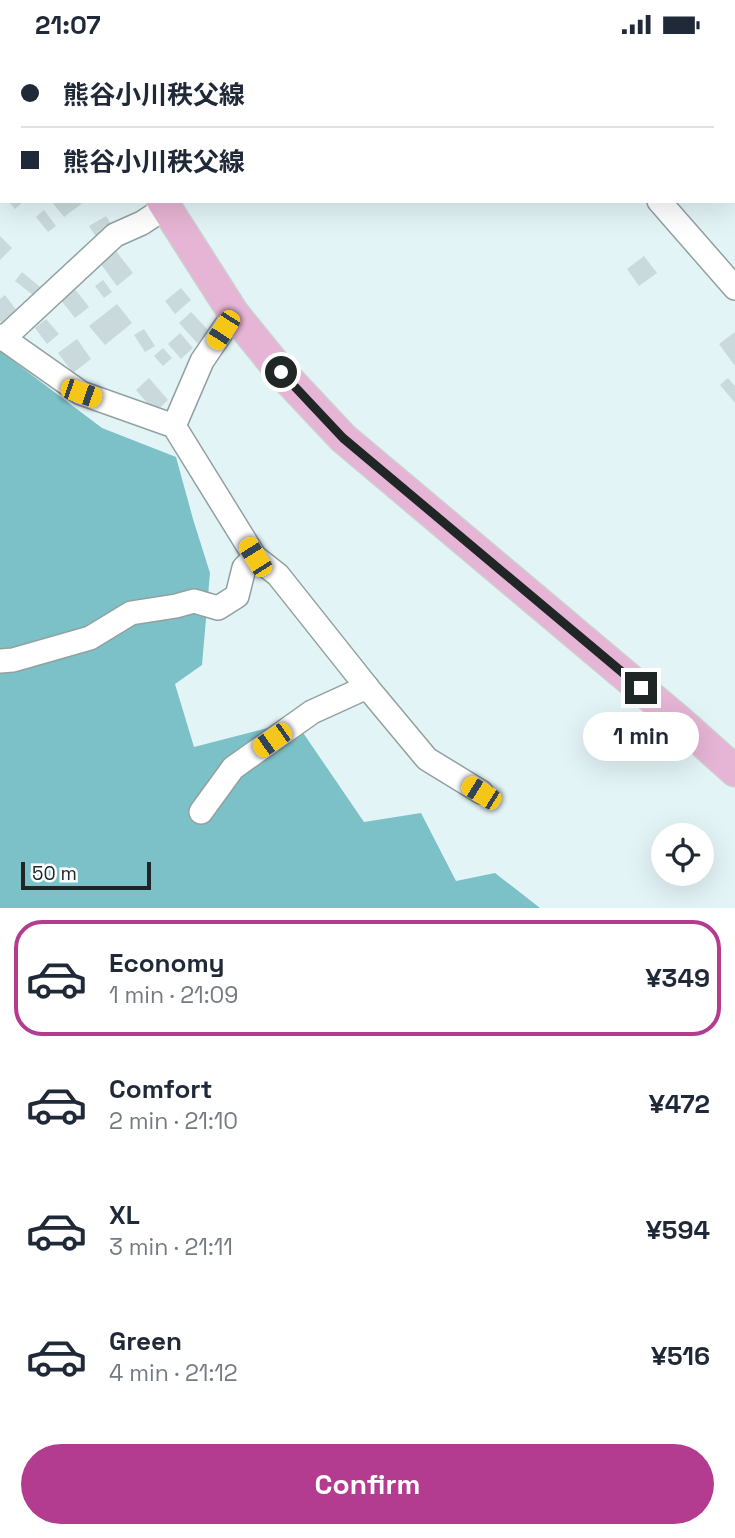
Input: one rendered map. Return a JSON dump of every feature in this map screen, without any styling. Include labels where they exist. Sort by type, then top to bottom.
[{"type":"main road","points":[[164,204],[234,314],[281,372],[343,438],[735,771]]},
{"type":"street","points":[[661,203],[735,288]]},
{"type":"street","points":[[164,204],[142,223],[115,235],[2,338],[81,393],[174,426],[255,557],[278,575],[427,759],[481,793]]},
{"type":"street","points":[[174,426],[202,362],[234,314]]},
{"type":"street","points":[[0,661],[13,660],[90,638],[131,613],[194,601],[218,608],[237,596],[244,568],[255,557]]},
{"type":"street","points":[[201,812],[233,768],[312,712],[367,688]]},
{"type":"shaded area","points":[[0,351],[102,428],[176,457],[210,573],[202,665],[175,684],[194,747],[295,721],[364,822],[421,813],[456,881],[495,873],[540,908],[0,908]]},
{"type":"building","points":[[10,203],[22,203],[15,209]]},
{"type":"building","points":[[53,203],[82,203],[64,217]]},
{"type":"building","points":[[44,210],[56,226],[48,232],[36,217]]},
{"type":"building","points":[[106,216],[113,228],[97,238],[89,226]]},
{"type":"building","points":[[0,236],[12,248],[0,260]]},
{"type":"building","points":[[116,251],[133,273],[117,286],[100,263]]},
{"type":"building","points":[[644,256],[657,273],[639,286],[627,269]]},
{"type":"building","points":[[22,272],[45,291],[38,299],[15,281]]},
{"type":"building","points":[[103,280],[112,292],[104,298],[95,286]]},
{"type":"building","points":[[74,288],[89,307],[75,318],[60,299]]},
{"type":"building","points":[[181,288],[191,300],[175,314],[165,301]]},
{"type":"building","points":[[5,295],[20,315],[5,327],[0,321],[0,299]]},
{"type":"building","points":[[117,304],[132,323],[105,345],[89,326]]},
{"type":"building","points":[[191,312],[211,333],[198,344],[179,323]]},
{"type":"building","points":[[46,319],[59,334],[47,344],[35,328]]},
{"type":"building","points":[[144,329],[155,346],[145,352],[134,335]]},
{"type":"building","points":[[735,332],[735,366],[719,344]]},
{"type":"building","points":[[180,333],[193,348],[181,359],[168,344]]},
{"type":"building","points":[[77,339],[91,359],[73,373],[58,353]]},
{"type":"building","points":[[163,348],[172,358],[163,366],[154,356]]},
{"type":"building","points":[[149,378],[168,400],[155,412],[136,390]]},
{"type":"building","points":[[728,378],[735,386],[735,403],[720,385]]},
{"type":"route","points":[[281,372],[343,438],[641,688]]}]
